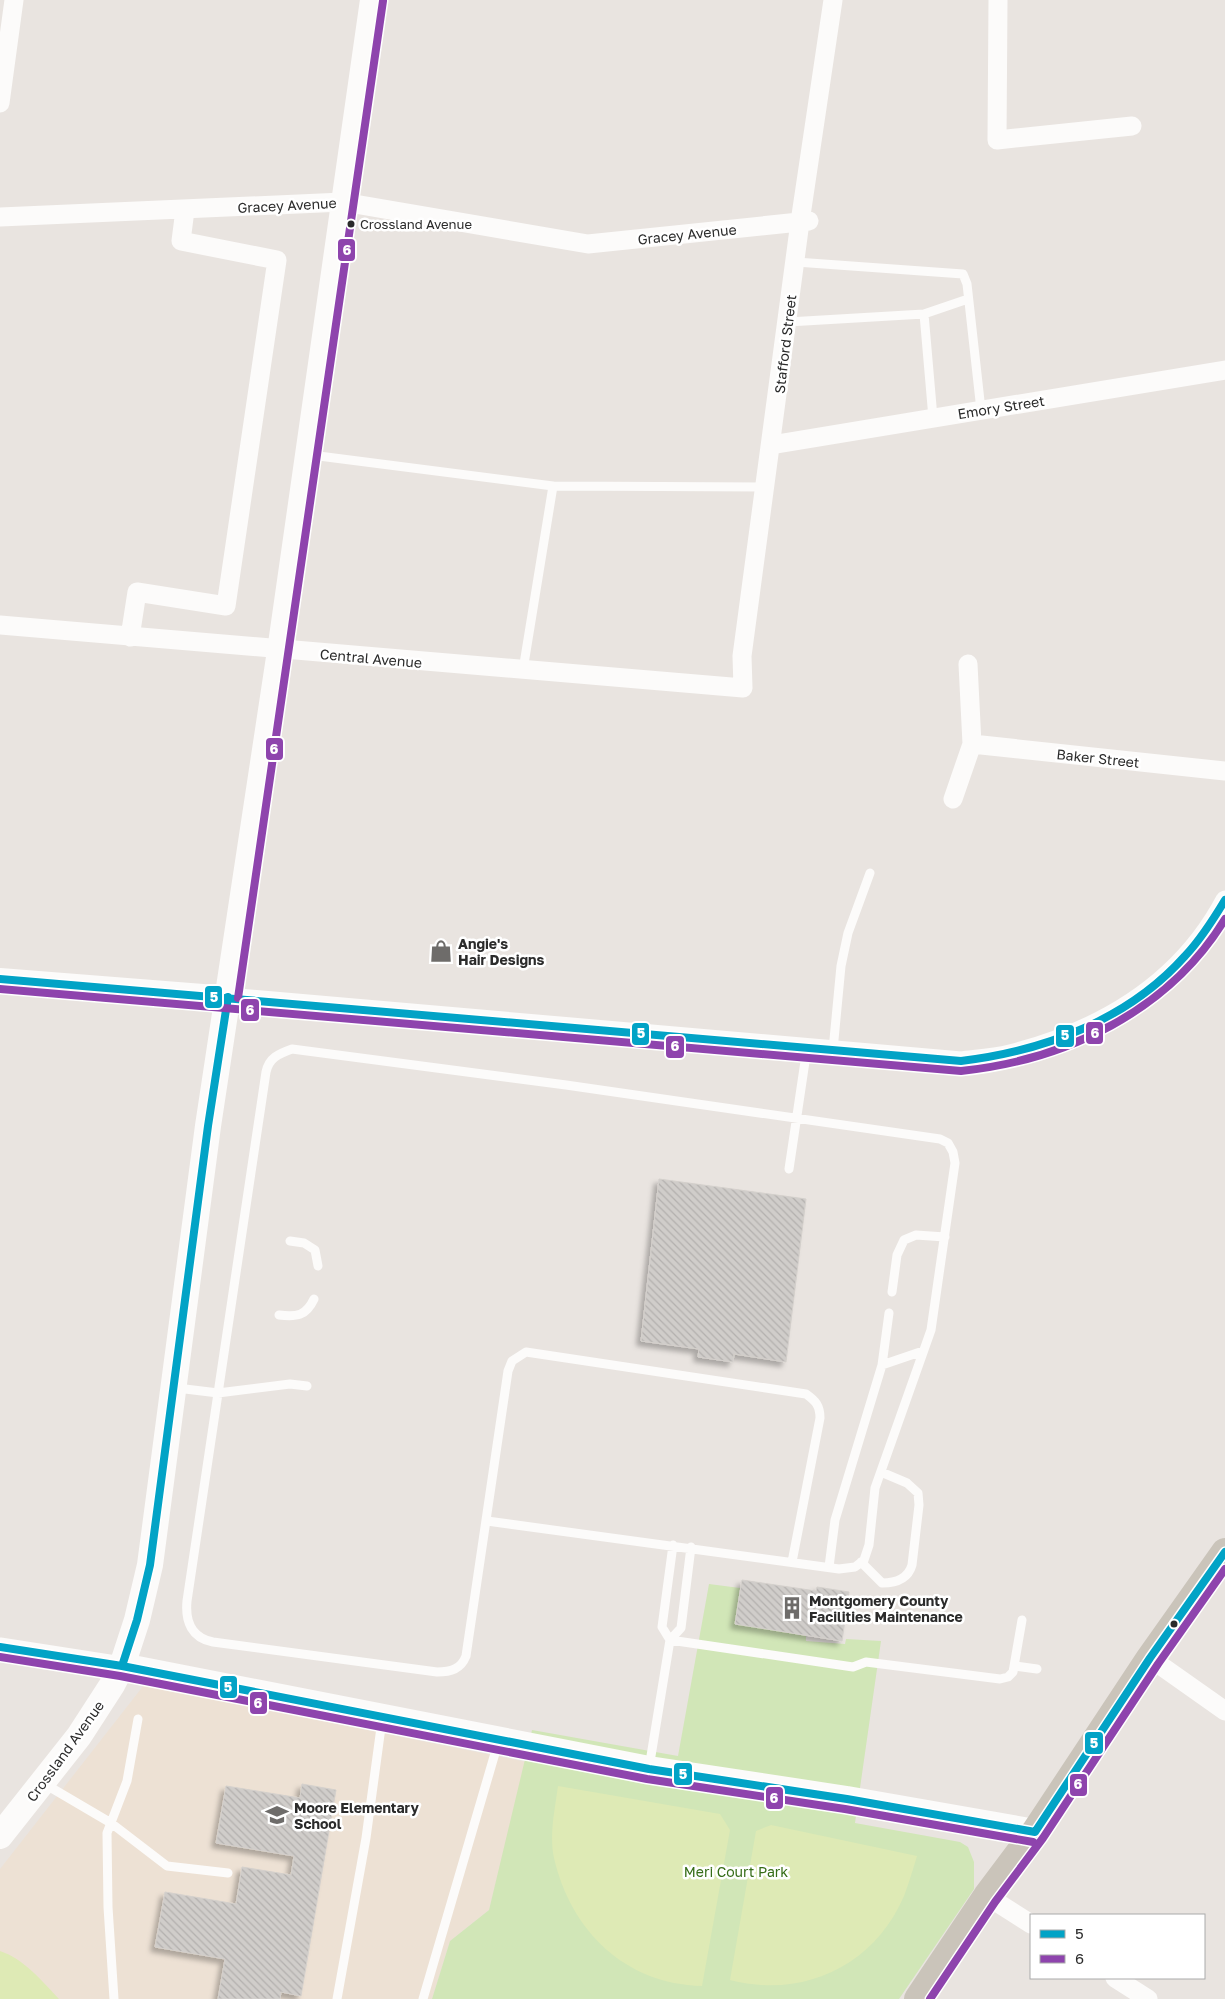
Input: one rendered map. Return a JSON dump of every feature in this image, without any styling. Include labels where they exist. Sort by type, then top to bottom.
[{"type":"main road","name":"Crossland Avenue","points":[[0,1836],[79,1736],[122,1666],[137,1620],[150,1565],[208,1126],[280,651],[342,202],[373,0]]},
{"type":"main road","points":[[918,1999],[987,1896],[1035,1832],[1150,1658],[1225,1552]]},
{"type":"main road","points":[[122,1666],[649,1769],[847,1799],[1035,1832]]},
{"type":"street","points":[[0,103],[2,72],[14,0]]},
{"type":"street","name":"Stafford Street","points":[[743,688],[742,656],[796,262],[804,222],[833,0]]},
{"type":"street","points":[[998,0],[997,140],[1132,126]]},
{"type":"street","name":"Gracey Avenue","points":[[0,217],[342,202],[588,244],[804,222]]},
{"type":"street","points":[[130,637],[137,592],[226,606],[277,260],[181,241],[185,210]]},
{"type":"street","name":"Emory Street","points":[[777,444],[1225,370]]},
{"type":"street","name":"Central Avenue","points":[[0,625],[280,651],[743,688]]},
{"type":"street","points":[[952,799],[972,744],[968,664]]},
{"type":"street","name":"Baker Street","points":[[972,744],[1225,771]]},
{"type":"street","points":[[0,978],[961,1061],[1008,1055],[1084,1029],[1131,1003],[1181,964],[1201,940],[1225,900]]},
{"type":"street","points":[[0,1647],[122,1666]]},
{"type":"street","points":[[1150,1658],[1225,1711]]},
{"type":"street","points":[[987,1896],[1030,1923]]},
{"type":"street","points":[[1117,1979],[1148,1999]]},
{"type":"lane","points":[[796,262],[962,274],[968,299],[981,410]]},
{"type":"lane","points":[[788,322],[924,314],[968,299]]},
{"type":"lane","points":[[924,314],[933,418]]},
{"type":"lane","points":[[307,455],[553,486],[766,486]]},
{"type":"lane","points":[[523,670],[553,486]]},
{"type":"lane","points":[[833,1050],[841,966],[848,933],[870,873]]},
{"type":"lane","points":[[789,1169],[807,1048]]},
{"type":"lane","points":[[487,1521],[692,1547],[792,1562],[829,1567],[839,1569],[855,1567],[864,1560],[869,1545],[872,1506],[880,1472],[923,1351],[936,1306],[956,1163],[953,1152],[948,1143],[940,1139],[292,1049],[282,1052],[268,1063],[266,1072],[186,1610],[193,1631],[204,1640],[428,1671],[449,1672],[463,1663],[466,1656],[487,1521],[508,1371],[512,1361],[526,1352],[806,1394],[814,1399],[818,1405],[820,1418],[792,1562]]},
{"type":"lane","points":[[892,1292],[897,1254],[904,1240],[916,1235],[946,1237]]},
{"type":"lane","points":[[290,1240],[304,1243],[315,1250],[318,1266]]},
{"type":"lane","points":[[279,1315],[296,1317],[306,1312],[314,1299]]},
{"type":"lane","points":[[829,1567],[835,1520],[882,1365],[889,1313]]},
{"type":"lane","points":[[882,1365],[923,1351]]},
{"type":"lane","points":[[174,1387],[218,1393],[290,1384],[307,1386]]},
{"type":"lane","points":[[861,1562],[882,1583],[902,1579],[910,1571],[912,1565],[919,1505],[918,1493],[907,1483],[880,1472]]},
{"type":"lane","points":[[673,1545],[662,1627],[670,1640],[853,1667],[866,1662],[1000,1680],[1008,1677],[1013,1672],[1022,1620]]},
{"type":"lane","points":[[649,1769],[670,1640],[681,1628],[692,1547]]},
{"type":"lane","points":[[1015,1666],[1037,1669]]},
{"type":"lane","points":[[337,1999],[366,1838],[383,1717]]},
{"type":"lane","points":[[114,1999],[108,1907],[107,1834],[127,1781],[138,1720]]},
{"type":"lane","points":[[423,1999],[499,1740]]},
{"type":"lane","points":[[43,1783],[111,1823],[167,1866],[228,1873]]},
{"type":"shaded area","name":"Moore Elementary School","points":[[144,1685],[526,1762],[489,1910],[450,1941],[432,1999],[0,1999],[0,1869]]},
{"type":"green space","name":"Meri Court Park","points":[[709,1584],[740,1588],[735,1623],[806,1636],[806,1641],[845,1644],[846,1639],[881,1641],[855,1823],[960,1842],[968,1847],[974,1862],[974,1889],[899,1999],[432,1999],[450,1941],[489,1910],[532,1730],[678,1756]]},
{"type":"green space","points":[[558,1786],[720,1814],[730,1830],[702,1986],[674,1983],[649,1975],[626,1964],[606,1949],[588,1930],[573,1909],[562,1884],[554,1858],[552,1831]]},
{"type":"green space","points":[[771,1825],[917,1856],[904,1896],[891,1920],[874,1941],[855,1958],[833,1971],[809,1980],[784,1985],[757,1985],[730,1980],[756,1831]]},
{"type":"green space","points":[[0,1951],[25,1965],[59,1999],[0,1999]]},
{"type":"building","points":[[659,1179],[806,1199],[786,1362],[734,1354],[733,1362],[698,1357],[699,1349],[641,1341]]},
{"type":"building","name":"Montgomery County Facilities Maintenance","points":[[742,1580],[816,1591],[817,1587],[849,1592],[842,1641],[735,1624]]},
{"type":"building","name":"Moore Elementary School","points":[[302,1784],[336,1790],[301,1996],[281,1992],[280,1999],[218,1999],[225,1959],[155,1947],[165,1892],[236,1904],[242,1867],[291,1875],[294,1856],[216,1843],[226,1786],[300,1798]]},
{"type":"transit line","name":"6","points":[[238,998],[383,1]]},
{"type":"transit line","name":"5","points":[[0,979],[961,1061],[1023,1049],[1053,1040],[1083,1029],[1111,1015],[1138,998],[1185,956],[1225,900]]},
{"type":"transit line","name":"6","points":[[0,989],[961,1071],[1039,1056],[1076,1042],[1111,1025],[1145,1005],[1175,980],[1202,951],[1225,919]]},
{"type":"transit line","name":"5","points":[[122,1666],[137,1620],[150,1565],[208,1126],[228,997]]},
{"type":"transit line","name":"5","points":[[0,1647],[122,1666],[649,1769],[847,1799],[1035,1832],[1150,1658],[1225,1552]]},
{"type":"transit line","name":"6","points":[[930,1999],[995,1902],[1043,1838],[1158,1664],[1225,1569]]},
{"type":"transit line","name":"6","points":[[0,1657],[120,1676],[647,1779],[845,1809],[1033,1842]]},
{"type":"place","name":"Crossland Avenue","points":[[351,224]]},
{"type":"place","name":"Angie's Hair Designs","points":[[441,951]]},
{"type":"place","name":"Montgomery County Facilities Maintenance","points":[[792,1608]]},
{"type":"place","name":"Moore Elementary School","points":[[277,1815]]}]
